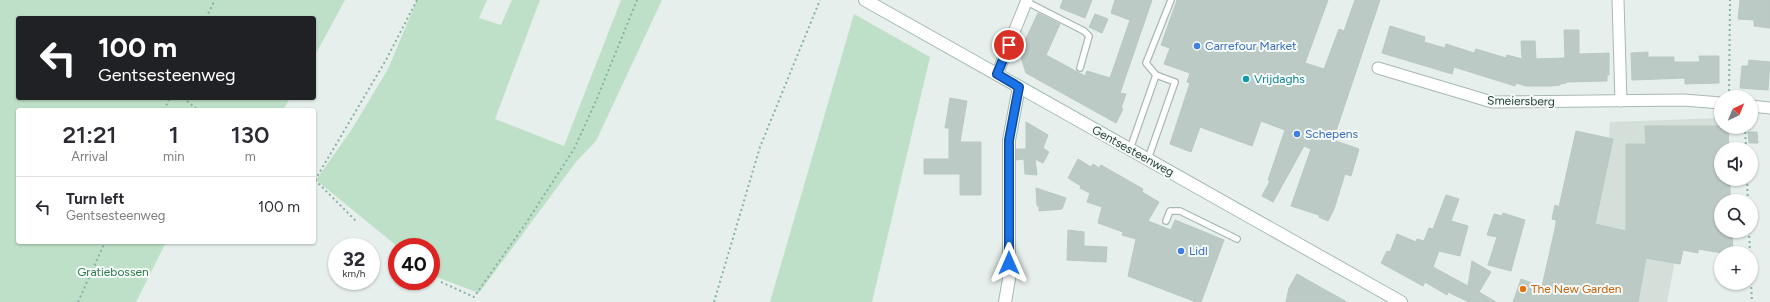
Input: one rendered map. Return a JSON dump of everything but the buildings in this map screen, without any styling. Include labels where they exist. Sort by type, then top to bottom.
[{"type":"main road","name":"Gentsesteenweg","points":[[865,0],[1400,302]]},
{"type":"main road","points":[[1005,302],[1009,279],[1009,140],[1019,87]]},
{"type":"street","points":[[1618,0],[1621,101]]},
{"type":"street","points":[[997,74],[1027,1]]},
{"type":"street","name":"Smeiersberg","points":[[1378,68],[1492,102],[1684,100],[1714,102]]},
{"type":"street","points":[[1758,107],[1770,108]]},
{"type":"lane","points":[[1148,159],[1175,82],[1156,75],[1146,63],[1170,0]]},
{"type":"lane","points":[[1027,1],[1084,31],[1089,36],[1080,68]]},
{"type":"lane","points":[[1130,149],[1156,75]]},
{"type":"lane","points":[[1166,221],[1170,211],[1180,211],[1237,239]]},
{"type":"path","points":[[207,16],[215,0]]},
{"type":"path","points":[[316,177],[386,60],[417,0]]},
{"type":"path","points":[[440,282],[474,297],[526,223],[574,150],[596,101],[637,0]]},
{"type":"path","points":[[714,302],[760,147],[820,0]]},
{"type":"path","points":[[1729,90],[1730,0]]},
{"type":"path","points":[[186,100],[196,108]]},
{"type":"path","points":[[316,182],[356,221]]},
{"type":"path","points":[[78,302],[104,244]]},
{"type":"path","points":[[1751,290],[1752,302]]},
{"type":"shaded area","points":[[1714,118],[1714,134],[1721,134],[1721,142],[1714,142],[1714,186],[1730,186],[1731,194],[1714,194],[1714,233],[1678,245],[1667,302],[1538,302],[1576,131],[1609,138],[1610,122]]},
{"type":"green space","name":"Gratiebossen","points":[[0,0],[345,0],[316,53],[316,16],[16,16],[16,100],[289,100],[284,108],[16,108],[16,244],[165,244],[136,302],[0,302]]},
{"type":"green space","points":[[417,0],[487,0],[479,18],[501,25],[512,0],[540,0],[495,119],[564,146],[621,0],[662,0],[596,141],[576,162],[479,293],[440,278],[440,238],[388,239],[316,180],[352,129],[388,69]]},
{"type":"green space","points":[[854,14],[930,57],[872,302],[770,302]]},
{"type":"place","name":"Carrefour Market","points":[[1197,46]]},
{"type":"place","name":"Vrijdaghs","points":[[1246,79]]},
{"type":"place","name":"Schepens","points":[[1297,134]]},
{"type":"place","name":"Lidl","points":[[1181,251]]},
{"type":"place","name":"The New Garden","points":[[1523,289]]},
{"type":"route","points":[[1009,45],[997,74],[1019,87],[1009,140],[1009,263]]}]
